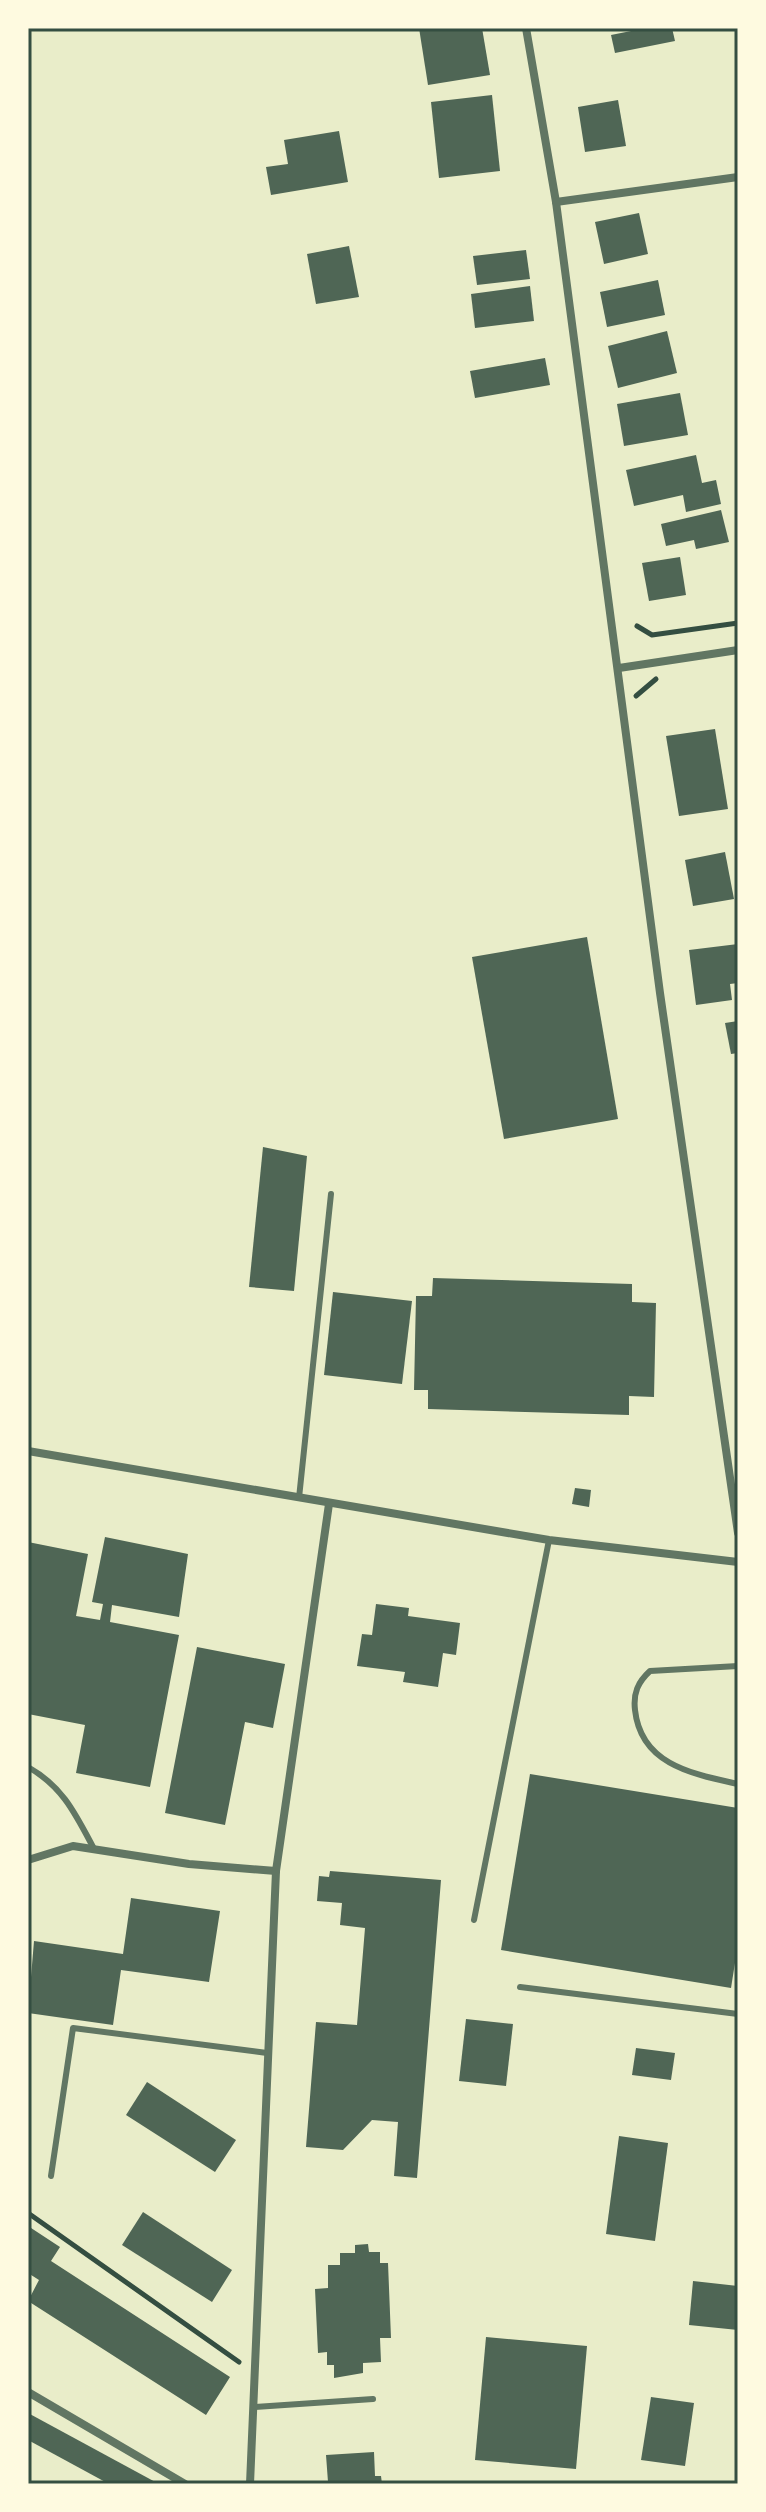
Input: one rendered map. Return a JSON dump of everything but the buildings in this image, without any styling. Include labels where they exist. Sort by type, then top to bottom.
[{"type":"street","points":[[526,28],[556,202],[660,993],[738,1533]]},
{"type":"street","points":[[556,202],[738,177]]},
{"type":"street","points":[[619,668],[738,650]]},
{"type":"street","points":[[28,1451],[549,1540],[738,1562]]},
{"type":"street","points":[[250,2484],[276,1871],[329,1504]]},
{"type":"street","points":[[28,1860],[60,1847],[93,1847],[189,1864],[276,1871]]},
{"type":"street","points":[[28,2392],[185,2484]]},
{"type":"lane","points":[[299,1498],[331,1194]]},
{"type":"lane","points":[[474,1920],[549,1540]]},
{"type":"lane","points":[[738,1666],[650,1671],[640,1680],[634,1698],[637,1725],[649,1749],[676,1769],[738,1784]]},
{"type":"lane","points":[[28,1767],[48,1778],[67,1798],[93,1847]]},
{"type":"lane","points":[[520,1987],[738,2014]]},
{"type":"lane","points":[[51,2176],[73,2028],[267,2053]]},
{"type":"lane","points":[[255,2407],[373,2399]]},
{"type":"path","points":[[637,626],[652,635],[738,623]]},
{"type":"path","points":[[28,2213],[257,2375]]}]
